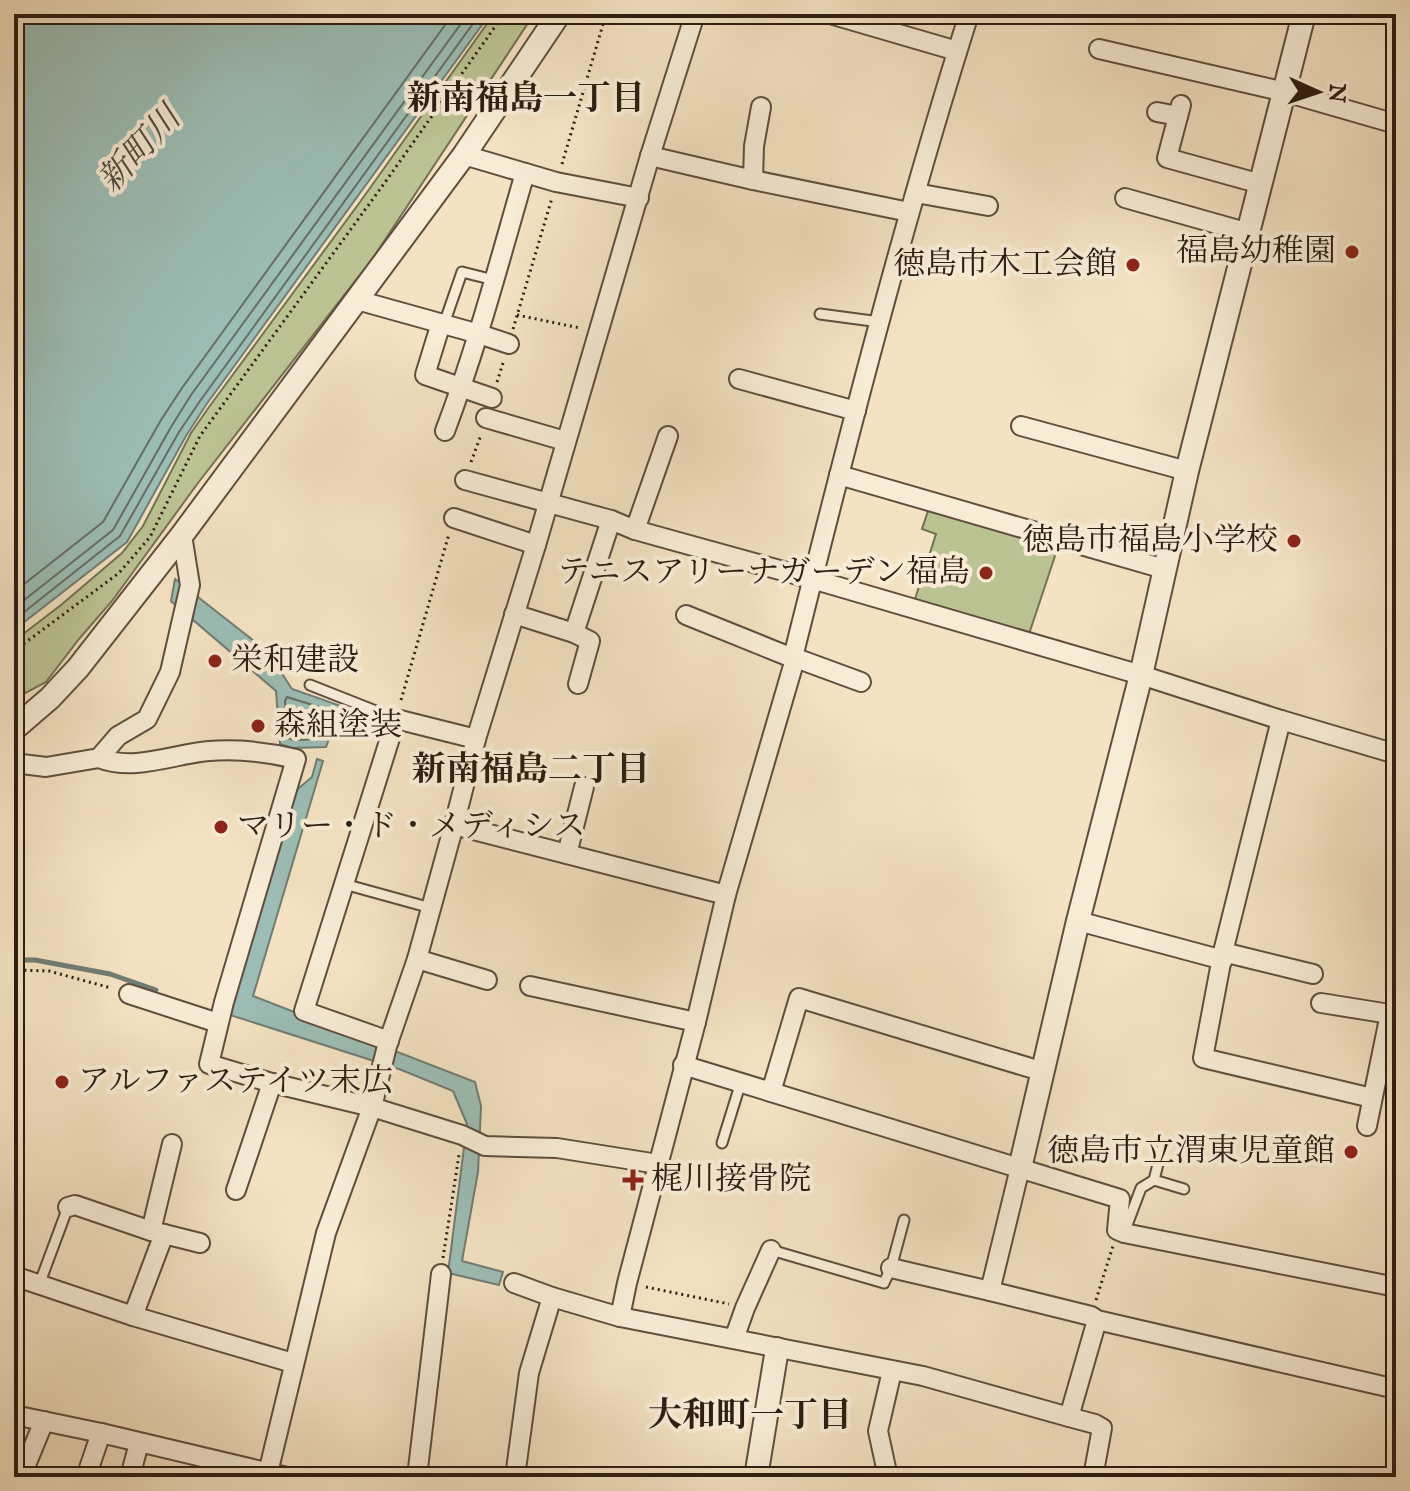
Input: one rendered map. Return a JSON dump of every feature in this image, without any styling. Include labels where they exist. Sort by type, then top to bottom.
[{"type":"street","points":[[14,729],[78,668],[182,535],[464,155],[559,14]]},
{"type":"street","points":[[268,1475],[326,1233],[372,1107],[388,1043],[417,959],[476,739],[695,14]]},
{"type":"street","points":[[830,14],[957,51]]},
{"type":"street","points":[[620,1317],[726,895],[794,658],[909,212],[969,14]]},
{"type":"street","points":[[990,1291],[1078,921],[1141,675],[1187,471],[1304,14]]},
{"type":"street","points":[[1099,49],[1285,92],[1396,124]]},
{"type":"street","points":[[753,180],[754,146],[761,107]]},
{"type":"street","points":[[1157,112],[1180,110],[1167,158],[1261,184]]},
{"type":"street","points":[[464,155],[556,182],[639,198]]},
{"type":"street","points":[[650,156],[909,212]]},
{"type":"street","points":[[445,431],[479,334],[525,173]]},
{"type":"street","points":[[916,193],[988,206]]},
{"type":"street","points":[[1125,198],[1249,233]]},
{"type":"street","points":[[357,300],[509,344]]},
{"type":"street","points":[[443,324],[425,375],[492,398]]},
{"type":"street","points":[[739,379],[856,411]]},
{"type":"street","points":[[486,418],[565,441]]},
{"type":"street","points":[[1021,426],[1187,471]]},
{"type":"street","points":[[635,530],[668,436]]},
{"type":"street","points":[[839,475],[1164,569]]},
{"type":"street","points":[[465,480],[1141,675],[1396,754]]},
{"type":"street","points":[[454,518],[536,545]]},
{"type":"street","points":[[574,633],[611,520]]},
{"type":"street","points":[[99,758],[118,736],[147,719],[170,672],[190,585],[182,535]]},
{"type":"street","points":[[514,614],[590,641],[578,684]]},
{"type":"street","points":[[686,615],[861,682]]},
{"type":"street","points":[[388,1043],[304,1011],[396,719],[476,739]]},
{"type":"street","points":[[1281,720],[1223,956],[1203,1058],[1372,1098]]},
{"type":"street","points":[[14,763],[46,767],[99,758],[113,763],[140,763],[209,751],[268,752],[296,759],[218,1023],[209,1064],[372,1107],[462,1135],[485,1146],[557,1148],[658,1164]]},
{"type":"street","points":[[567,854],[584,787]]},
{"type":"street","points":[[454,825],[726,895]]},
{"type":"street","points":[[1078,921],[1313,974]]},
{"type":"street","points":[[417,959],[487,980]]},
{"type":"street","points":[[530,986],[696,1022]]},
{"type":"street","points":[[129,994],[218,1023]]},
{"type":"street","points":[[771,1092],[799,998],[1044,1072]]},
{"type":"street","points":[[1321,1003],[1393,1015],[1367,1126]]},
{"type":"street","points":[[683,1065],[1120,1199],[1121,1232],[1396,1287]]},
{"type":"street","points":[[236,1190],[272,1083]]},
{"type":"street","points":[[133,1316],[158,1232],[172,1144]]},
{"type":"street","points":[[68,1207],[75,1205],[200,1243]]},
{"type":"street","points":[[734,1339],[771,1250]]},
{"type":"street","points":[[891,1268],[1396,1389]]},
{"type":"street","points":[[417,1477],[441,1274]]},
{"type":"street","points":[[14,1276],[133,1316],[293,1363]]},
{"type":"street","points":[[514,1283],[620,1317],[923,1376],[1095,1424],[1102,1428],[1093,1477]]},
{"type":"street","points":[[515,1477],[529,1373],[552,1297]]},
{"type":"street","points":[[1069,1417],[1094,1318]]},
{"type":"street","points":[[756,1477],[777,1349]]},
{"type":"street","points":[[888,1477],[878,1431],[892,1371]]},
{"type":"street","points":[[14,1415],[287,1477]]},
{"type":"street","points":[[21,1477],[44,1421]]},
{"type":"street","points":[[86,1477],[101,1433]]},
{"type":"street","points":[[130,1477],[139,1443]]},
{"type":"lane","points":[[443,324],[462,272],[494,280]]},
{"type":"lane","points":[[820,314],[880,322]]},
{"type":"lane","points":[[310,685],[396,719]]},
{"type":"lane","points":[[344,884],[431,908]]},
{"type":"lane","points":[[722,1143],[741,1082]]},
{"type":"lane","points":[[1121,1232],[1141,1188],[1154,1180],[1162,1148]]},
{"type":"lane","points":[[1154,1180],[1184,1189]]},
{"type":"lane","points":[[39,1285],[68,1207]]},
{"type":"lane","points":[[771,1250],[884,1283],[904,1220]]},
{"type":"path","points":[[14,651],[119,573],[150,537],[200,436],[504,14]]},
{"type":"path","points":[[492,398],[606,14]]},
{"type":"path","points":[[517,315],[599,332]]},
{"type":"path","points":[[465,480],[486,418]]},
{"type":"path","points":[[396,719],[454,518]]},
{"type":"path","points":[[14,973],[16,970],[49,971],[129,994]]},
{"type":"path","points":[[441,1274],[462,1135]]},
{"type":"path","points":[[1094,1318],[1121,1232]]},
{"type":"path","points":[[627,1283],[745,1308]]},
{"type":"green space","points":[[494,14],[534,14],[373,258],[198,483],[112,601],[46,682],[14,699],[14,641],[122,553],[143,526],[191,433]]},
{"type":"green space","name":"テニスアリーナガーデン福島","points":[[930,505],[1058,547],[1028,637],[915,599],[936,534],[922,529]]},
{"type":"water","name":"新町川","points":[[14,14],[490,14],[206,405],[127,542],[14,630]]},
{"type":"water","points":[[175,579],[268,652],[292,689],[341,706],[326,747],[292,748],[280,744],[276,691],[171,601]]},
{"type":"water","points":[[317,759],[323,761],[253,996],[475,1082],[481,1106],[478,1172],[462,1261],[503,1272],[499,1285],[448,1273],[467,1124],[453,1091],[399,1069],[230,1015],[293,793],[312,777]]},
{"type":"waterway","points":[[14,960],[35,960],[110,974],[156,990]]},
{"type":"place","name":"福島幼稚園","points":[[1352,252]]},
{"type":"place","name":"徳島市木工会館","points":[[1133,265]]},
{"type":"place","name":"徳島市福島小学校","points":[[1294,541]]},
{"type":"place","name":"テニスアリーナガーデン福島","points":[[986,573]]},
{"type":"place","name":"栄和建設","points":[[215,661]]},
{"type":"place","name":"森組塗装","points":[[258,726]]},
{"type":"place","name":"マリー・ド・メディシス","points":[[221,827]]},
{"type":"place","name":"アルファステイツ末広","points":[[62,1082]]},
{"type":"place","name":"徳島市立渭東児童館","points":[[1351,1152]]},
{"type":"place","name":"梶川接骨院","points":[[633,1180]]},
{"type":"district","name":"新南福島一丁目","points":[[526,99]]},
{"type":"district","name":"新南福島二丁目","points":[[531,770]]},
{"type":"district","name":"大和町一丁目","points":[[750,1416]]}]
